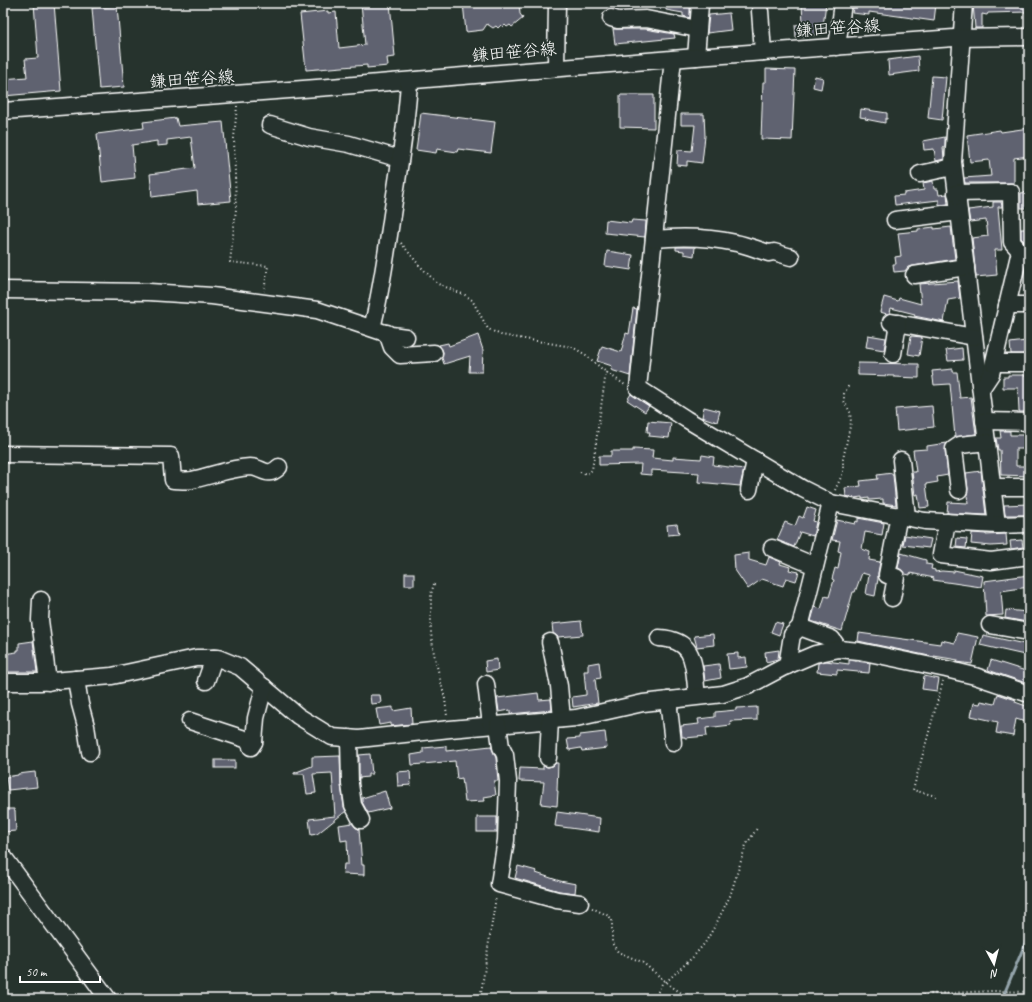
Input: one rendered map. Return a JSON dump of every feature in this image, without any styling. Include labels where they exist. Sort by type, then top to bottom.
[{"type":"street","points":[[556,68],[557,3]]},
{"type":"street","points":[[836,47],[843,3]]},
{"type":"street","points":[[964,3],[953,167],[997,525]]},
{"type":"street","points":[[696,57],[700,5]]},
{"type":"street","points":[[760,11],[763,52]]},
{"type":"street","points":[[611,18],[618,20],[646,19],[698,29]]},
{"type":"street","name":"鎌田笹谷線","points":[[3,112],[238,95],[673,58],[962,38],[1029,37]]},
{"type":"street","points":[[673,58],[638,388],[803,489],[831,503],[925,520],[997,525],[1029,524]]},
{"type":"street","points":[[409,81],[407,111],[379,301],[379,331],[400,355],[434,353]]},
{"type":"street","points":[[270,126],[309,137],[349,144],[400,160]]},
{"type":"street","points":[[920,174],[953,167]]},
{"type":"street","points":[[956,193],[1011,192],[1012,242],[1024,251],[1007,305],[991,374],[980,389]]},
{"type":"street","points":[[895,220],[959,212]]},
{"type":"street","points":[[654,239],[671,237],[701,237],[736,243],[769,253],[774,252],[791,257]]},
{"type":"street","points":[[914,275],[966,267]]},
{"type":"street","points":[[3,290],[174,293],[212,296],[317,310],[379,331],[406,337]]},
{"type":"street","points":[[1007,305],[1029,305]]},
{"type":"street","points":[[892,354],[894,322],[974,337]]},
{"type":"street","points":[[994,362],[1029,363]]},
{"type":"street","points":[[984,421],[1029,422]]},
{"type":"street","points":[[959,490],[954,449],[960,445],[987,442]]},
{"type":"street","points":[[3,454],[171,456],[173,480],[190,480],[239,468],[252,467],[268,472],[279,467]]},
{"type":"street","points":[[749,490],[755,460]]},
{"type":"street","points":[[892,598],[896,577],[887,575],[903,516],[901,460]]},
{"type":"street","points":[[992,487],[1029,487]]},
{"type":"street","points":[[787,666],[792,635],[800,627],[831,503]]},
{"type":"street","points":[[947,522],[941,554],[991,561],[1029,556]]},
{"type":"street","points":[[772,548],[815,566]]},
{"type":"street","points":[[41,600],[40,620],[48,682]]},
{"type":"street","points":[[990,625],[1029,632]]},
{"type":"street","points":[[800,627],[832,639],[839,649]]},
{"type":"street","points":[[659,638],[678,641],[690,651],[697,696]]},
{"type":"street","points":[[548,758],[556,720],[558,686],[550,642]]},
{"type":"street","points":[[3,682],[48,682],[112,676],[196,658],[218,658],[240,667],[298,716],[332,737],[359,739],[448,729],[576,718],[643,703],[723,694],[748,686],[787,666],[815,654],[839,649],[859,650],[975,676],[1029,694]]},
{"type":"street","points":[[206,681],[214,658]]},
{"type":"street","points":[[76,679],[90,752]]},
{"type":"street","points":[[486,684],[494,725],[505,756],[508,781],[506,840],[499,884],[557,900],[580,903]]},
{"type":"street","points":[[190,721],[252,744],[256,718],[264,687]]},
{"type":"street","points":[[668,700],[673,743]]},
{"type":"street","points":[[349,738],[348,761],[353,805],[361,820]]},
{"type":"street","points":[[3,856],[108,999]]},
{"type":"path","points":[[238,95],[234,138],[236,209],[230,262],[268,266],[263,302]]},
{"type":"path","points":[[389,230],[419,265],[438,284],[465,295],[472,300],[488,329],[501,335],[572,347],[586,355],[606,372],[625,385],[638,388]]},
{"type":"path","points":[[580,472],[587,474],[592,470],[606,372]]},
{"type":"path","points":[[831,503],[844,473],[843,459],[851,422],[850,412],[844,401],[844,394],[849,385]]},
{"type":"path","points":[[434,584],[431,594],[431,633],[434,654],[445,699],[448,729]]},
{"type":"path","points":[[936,796],[913,790],[946,670]]},
{"type":"path","points":[[666,982],[693,957],[705,943],[730,896],[746,845],[758,827]]},
{"type":"path","points":[[480,999],[496,892],[499,884]]},
{"type":"path","points":[[580,903],[609,916],[612,920],[612,943],[618,952],[642,962],[683,994],[708,999]]},
{"type":"path","points":[[654,999],[664,980]]},
{"type":"path","points":[[899,999],[929,994],[993,991],[1029,992]]},
{"type":"building","points":[[34,3],[54,3],[61,91],[3,96],[3,79],[27,77],[25,59],[38,58]]},
{"type":"building","points":[[361,3],[390,3],[395,57],[387,58],[388,66],[367,68],[367,65],[306,70],[300,14],[328,11],[328,13],[336,12],[339,48],[365,45]]},
{"type":"building","points":[[463,3],[519,3],[520,14],[523,18],[512,27],[510,25],[507,27],[505,25],[503,27],[501,25],[498,28],[496,26],[493,28],[487,24],[483,30],[466,32]]},
{"type":"building","points":[[802,3],[826,3],[822,34],[796,37],[795,25],[803,24]]},
{"type":"building","points":[[854,3],[936,4],[934,21],[869,12],[869,15],[852,13]]},
{"type":"building","points":[[973,3],[1000,5],[1000,3],[1026,3],[1027,12],[988,13],[987,15],[982,14],[982,28],[975,28]]},
{"type":"building","points":[[666,4],[690,5],[690,18],[683,16],[683,13],[666,10]]},
{"type":"building","points":[[117,6],[124,87],[99,89],[92,8]]},
{"type":"building","points":[[729,13],[731,30],[707,33],[709,15]]},
{"type":"building","points":[[613,29],[645,29],[674,34],[675,38],[615,44]]},
{"type":"building","points":[[918,56],[919,71],[889,75],[888,60]]},
{"type":"building","points":[[766,69],[795,70],[792,140],[761,139],[763,82],[766,82]]},
{"type":"building","points":[[815,76],[823,78],[821,89],[813,87]]},
{"type":"building","points":[[932,76],[946,77],[942,120],[928,118]]},
{"type":"building","points":[[620,95],[654,95],[654,128],[620,127]]},
{"type":"building","points":[[861,109],[887,113],[887,119],[885,119],[885,123],[865,119],[866,118],[860,117]]},
{"type":"building","points":[[421,113],[495,122],[491,153],[458,149],[457,152],[437,149],[436,153],[416,150]]},
{"type":"building","points":[[681,114],[704,114],[705,136],[702,163],[687,161],[687,166],[677,165],[678,150],[692,151],[695,125],[681,125]]},
{"type":"building","points":[[176,118],[178,126],[223,122],[231,201],[198,204],[197,191],[152,197],[150,174],[195,168],[191,137],[167,140],[167,145],[157,146],[157,141],[132,145],[135,178],[102,182],[97,134],[144,128],[143,122]]},
{"type":"building","points":[[1029,128],[1029,156],[1014,158],[1014,183],[965,183],[964,178],[991,176],[989,160],[970,162],[967,135],[1000,130],[1001,132]]},
{"type":"building","points":[[945,137],[945,147],[943,147],[944,159],[936,161],[934,149],[924,150],[923,141]]},
{"type":"building","points":[[933,181],[934,189],[938,189],[939,195],[947,194],[948,204],[939,205],[939,200],[895,205],[894,196],[924,190],[923,183]]},
{"type":"building","points":[[1029,192],[1029,208],[1021,208],[1021,193]]},
{"type":"building","points":[[993,202],[1001,202],[1002,206],[998,207],[1002,250],[995,250],[997,275],[976,277],[972,238],[988,236],[986,220],[970,222],[968,210],[993,207]]},
{"type":"building","points":[[606,220],[631,223],[632,220],[646,221],[645,237],[605,233]]},
{"type":"building","points":[[934,227],[934,229],[951,227],[955,259],[908,267],[905,271],[894,272],[893,264],[896,264],[895,257],[901,256],[898,233],[918,231],[918,229]]},
{"type":"building","points":[[1021,229],[1029,229],[1029,243],[1026,243],[1021,238]]},
{"type":"building","points":[[676,247],[695,247],[694,256],[684,254],[684,251],[676,250]]},
{"type":"building","points":[[607,251],[633,255],[631,270],[605,266]]},
{"type":"building","points":[[958,281],[960,298],[948,300],[944,322],[914,316],[915,314],[891,308],[890,313],[887,314],[880,312],[884,297],[898,301],[899,298],[921,304],[919,284]]},
{"type":"building","points":[[633,308],[637,309],[630,376],[611,370],[612,366],[597,361],[602,346],[621,352],[626,333],[629,334]]},
{"type":"building","points":[[478,335],[483,350],[482,372],[469,372],[470,356],[444,364],[442,358],[443,352],[439,345],[448,343],[449,346]]},
{"type":"building","points":[[868,335],[886,338],[884,350],[866,347]]},
{"type":"building","points":[[911,336],[922,337],[919,356],[908,354]]},
{"type":"building","points":[[1026,341],[1027,354],[1011,354],[1010,343]]},
{"type":"building","points":[[962,348],[963,360],[948,361],[946,350]]},
{"type":"building","points":[[858,363],[919,364],[919,378],[858,375]]},
{"type":"building","points":[[953,369],[953,372],[957,372],[960,398],[971,397],[976,434],[955,437],[950,384],[934,385],[932,371]]},
{"type":"building","points":[[1008,375],[1028,375],[1029,412],[1019,412],[1018,388],[1003,388],[1003,377],[1008,377]]},
{"type":"building","points":[[631,394],[649,406],[645,412],[627,400]]},
{"type":"building","points":[[932,406],[934,427],[897,431],[895,409]]},
{"type":"building","points":[[704,407],[720,411],[717,422],[702,417]]},
{"type":"building","points":[[648,421],[671,423],[669,438],[649,436],[650,432],[647,432]]},
{"type":"building","points":[[1000,431],[1010,431],[1010,435],[1029,435],[1029,449],[1016,449],[1016,466],[1029,466],[1029,476],[1001,475],[1000,450],[998,450],[996,438],[1001,438]]},
{"type":"building","points":[[947,443],[945,450],[948,475],[937,477],[938,482],[926,484],[929,507],[920,508],[918,494],[915,495],[912,472],[916,472],[913,450],[927,449],[927,446]]},
{"type":"building","points":[[633,449],[653,450],[652,458],[673,460],[673,457],[701,459],[702,455],[714,457],[713,465],[744,469],[740,486],[698,482],[699,473],[651,470],[651,475],[640,474],[641,464],[599,465],[599,456],[611,456],[611,451],[633,451]]},
{"type":"building","points":[[981,471],[986,515],[947,513],[948,502],[968,503],[966,473]]},
{"type":"building","points":[[892,473],[896,505],[883,503],[883,499],[869,500],[869,498],[862,499],[862,497],[854,498],[846,496],[845,488],[861,486],[860,481],[878,479],[877,475]]},
{"type":"building","points":[[1029,504],[1029,515],[1005,515],[1004,505]]},
{"type":"building","points":[[807,507],[816,510],[813,521],[816,522],[813,536],[800,532],[794,547],[777,540],[785,522],[795,526],[799,516],[803,518]]},
{"type":"building","points":[[858,518],[884,523],[882,535],[865,532],[862,549],[870,552],[869,560],[880,562],[878,579],[875,596],[866,594],[869,575],[862,573],[855,592],[853,592],[842,631],[811,621],[815,607],[821,609],[825,596],[829,597],[834,580],[832,579],[835,568],[838,569],[841,552],[838,551],[840,541],[832,540],[837,520],[855,524],[856,521],[858,522]]},
{"type":"building","points":[[677,524],[679,534],[668,535],[667,525]]},
{"type":"building","points":[[972,533],[986,535],[1006,534],[1007,545],[991,546],[971,544]]},
{"type":"building","points":[[905,535],[931,539],[929,548],[903,545]]},
{"type":"building","points":[[957,538],[967,539],[966,548],[956,547]]},
{"type":"building","points":[[1022,540],[1023,547],[1011,549],[1010,541]]},
{"type":"building","points":[[749,553],[749,560],[766,565],[769,557],[781,562],[780,564],[790,567],[789,570],[799,572],[796,581],[786,578],[783,586],[762,579],[748,589],[735,570],[734,555]]},
{"type":"building","points":[[901,553],[926,560],[926,564],[932,565],[931,569],[935,570],[935,572],[954,572],[954,570],[983,576],[981,587],[933,580],[934,578],[910,573],[910,575],[905,574],[898,568]]},
{"type":"building","points":[[405,573],[414,573],[414,585],[405,585]]},
{"type":"building","points":[[1029,575],[1029,587],[1001,591],[1003,615],[986,616],[984,581]]},
{"type":"building","points":[[1006,610],[1028,612],[1027,622],[1005,618]]},
{"type":"building","points":[[581,621],[583,635],[558,637],[553,633],[552,624]]},
{"type":"building","points":[[775,622],[783,624],[779,635],[771,632]]},
{"type":"building","points":[[859,633],[940,644],[941,640],[955,643],[957,633],[978,637],[972,664],[858,641]]},
{"type":"building","points":[[713,634],[714,645],[697,647],[694,636]]},
{"type":"building","points":[[983,635],[1029,645],[1029,656],[980,645]]},
{"type":"building","points":[[33,641],[37,672],[3,672],[3,654],[17,652],[17,650],[19,650],[19,643]]},
{"type":"building","points":[[779,650],[778,659],[766,662],[765,652]]},
{"type":"building","points":[[738,653],[738,658],[746,657],[747,667],[729,669],[727,654]]},
{"type":"building","points":[[497,659],[498,670],[486,672],[485,661]]},
{"type":"building","points":[[849,660],[870,663],[869,673],[837,670],[837,674],[817,672],[818,663],[826,661],[849,664]]},
{"type":"building","points":[[991,660],[1029,672],[1029,684],[988,670]]},
{"type":"building","points":[[599,662],[601,678],[595,679],[598,703],[573,707],[572,697],[586,695],[584,671],[588,671],[588,664]]},
{"type":"building","points":[[719,664],[721,678],[705,681],[703,666]]},
{"type":"building","points":[[924,676],[939,679],[937,691],[922,689]]},
{"type":"building","points":[[538,693],[539,700],[551,699],[552,710],[510,714],[510,710],[499,712],[497,698]]},
{"type":"building","points":[[998,694],[1016,700],[1015,702],[1029,707],[1029,723],[1016,719],[1013,736],[996,733],[998,722],[971,716],[974,703],[980,704],[981,701],[995,704]]},
{"type":"building","points":[[370,695],[380,695],[381,703],[371,704]]},
{"type":"building","points":[[393,707],[393,711],[411,708],[412,724],[391,726],[391,723],[379,725],[376,709]]},
{"type":"building","points":[[757,707],[757,720],[730,721],[731,725],[706,728],[707,736],[682,737],[681,726],[699,724],[698,719],[715,717],[715,712],[736,710],[736,708]]},
{"type":"building","points":[[605,732],[607,748],[582,751],[581,748],[569,750],[567,739],[580,738],[580,735]]},
{"type":"building","points":[[446,746],[446,751],[491,746],[496,758],[498,781],[494,781],[496,795],[484,797],[485,801],[465,802],[462,778],[457,779],[455,761],[412,765],[411,755],[423,753],[423,748]]},
{"type":"building","points":[[370,754],[372,774],[368,774],[368,777],[359,778],[359,755]]},
{"type":"building","points":[[340,756],[341,785],[344,807],[346,811],[317,834],[311,835],[309,819],[335,816],[332,773],[313,774],[316,793],[307,794],[304,774],[294,773],[312,766],[312,757]]},
{"type":"building","points":[[215,760],[235,760],[235,768],[215,768]]},
{"type":"building","points":[[558,763],[557,806],[541,804],[544,782],[519,781],[520,768],[543,769],[543,766],[553,766]]},
{"type":"building","points":[[410,771],[411,785],[398,786],[397,772]]},
{"type":"building","points":[[35,772],[37,787],[8,790],[6,777]]},
{"type":"building","points":[[385,791],[390,808],[368,813],[362,802],[362,798]]},
{"type":"building","points":[[3,809],[14,809],[16,831],[3,832]]},
{"type":"building","points":[[557,812],[600,818],[599,832],[555,826]]},
{"type":"building","points":[[477,817],[497,817],[497,832],[477,832]]},
{"type":"building","points":[[352,823],[359,829],[364,875],[343,874],[344,864],[348,864],[347,840],[341,841],[339,825]]},
{"type":"building","points":[[518,866],[537,871],[536,873],[560,881],[576,884],[575,893],[559,891],[515,878]]},
{"type":"waterway","points":[[1002,999],[1029,934]]}]
